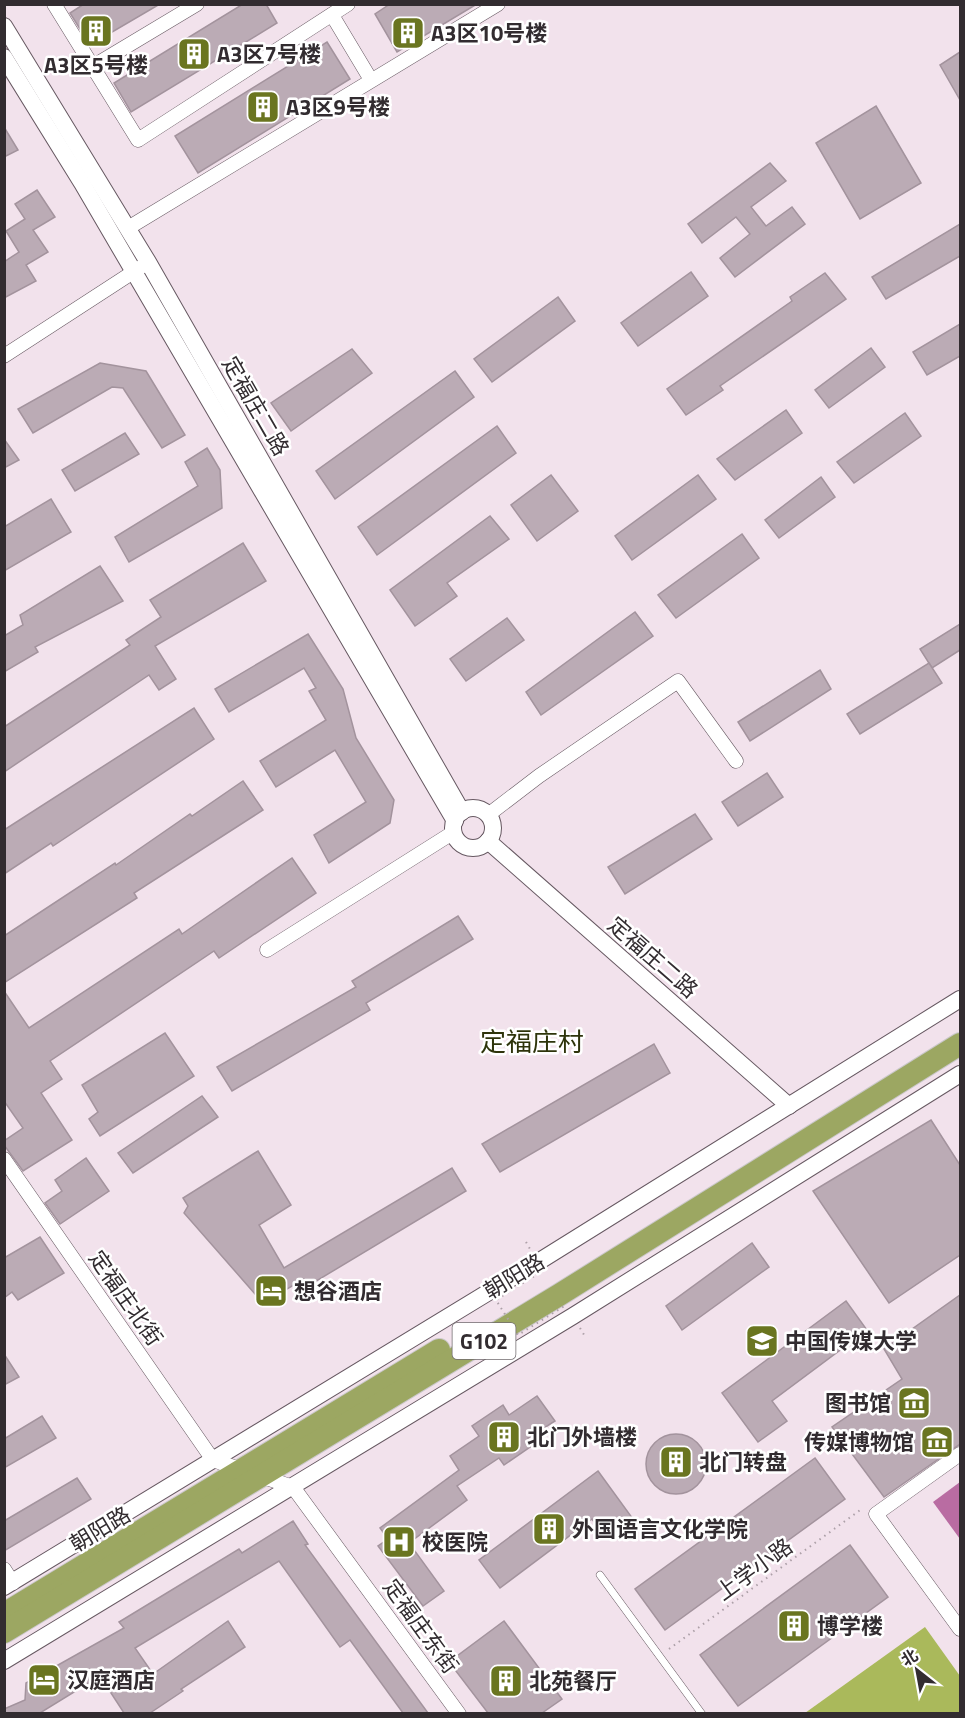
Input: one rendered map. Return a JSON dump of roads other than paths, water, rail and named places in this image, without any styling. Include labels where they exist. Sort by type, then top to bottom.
[{"type":"highway","name":"朝阳路","points":[[4,1614],[551,1283],[960,1027]]},
{"type":"highway","name":"朝阳路","points":[[4,1632],[549,1301],[960,1044]]},
{"type":"street","points":[[54,4],[138,140],[348,4]]},
{"type":"street","points":[[92,67],[197,4]]},
{"type":"street","points":[[128,228],[498,4]]},
{"type":"street","points":[[332,15],[371,80]]},
{"type":"street","name":"定福庄二路","points":[[4,26],[148,262],[457,822],[459,842],[467,847],[478,848],[488,841],[789,1106]]},
{"type":"street","name":"定福庄二路","points":[[4,57],[457,822]]},
{"type":"street","points":[[4,356],[148,262]]},
{"type":"street","points":[[488,815],[539,776],[678,681],[736,761]]},
{"type":"street","points":[[267,950],[457,822],[470,809],[478,809],[488,815],[492,822],[493,830],[488,841]]},
{"type":"street","name":"朝阳路","points":[[7,1580],[213,1460],[960,999]]},
{"type":"street","points":[[4,1661],[591,1305],[960,1074]]},
{"type":"street","name":"定福庄北街","points":[[4,1159],[213,1460]]},
{"type":"street","points":[[960,1454],[876,1514],[960,1629]]},
{"type":"street","points":[[213,1460],[293,1487]]},
{"type":"street","name":"定福庄东街","points":[[293,1487],[459,1713]]},
{"type":"lane","points":[[600,1575],[702,1713]]},
{"type":"place","name":"A3区5号楼","points":[[96,31]]},
{"type":"place","name":"A3区10号楼","points":[[408,33]]},
{"type":"place","name":"A3区7号楼","points":[[194,54]]},
{"type":"place","name":"A3区9号楼","points":[[263,107]]},
{"type":"place","name":"想谷酒店","points":[[271,1291]]},
{"type":"place","name":"中国传媒大学","points":[[762,1341]]},
{"type":"place","name":"图书馆","points":[[914,1403]]},
{"type":"place","name":"北门外墙楼","points":[[504,1437]]},
{"type":"place","name":"传媒博物馆","points":[[937,1442]]},
{"type":"place","name":"北门转盘","points":[[676,1462]]},
{"type":"place","name":"外国语言文化学院","points":[[549,1529]]},
{"type":"place","name":"校医院","points":[[399,1542]]},
{"type":"place","name":"博学楼","points":[[794,1626]]},
{"type":"place","name":"汉庭酒店","points":[[44,1680]]},
{"type":"place","name":"北苑餐厅","points":[[506,1681]]},
{"type":"district","name":"定福庄村","points":[[532,1041]]}]
